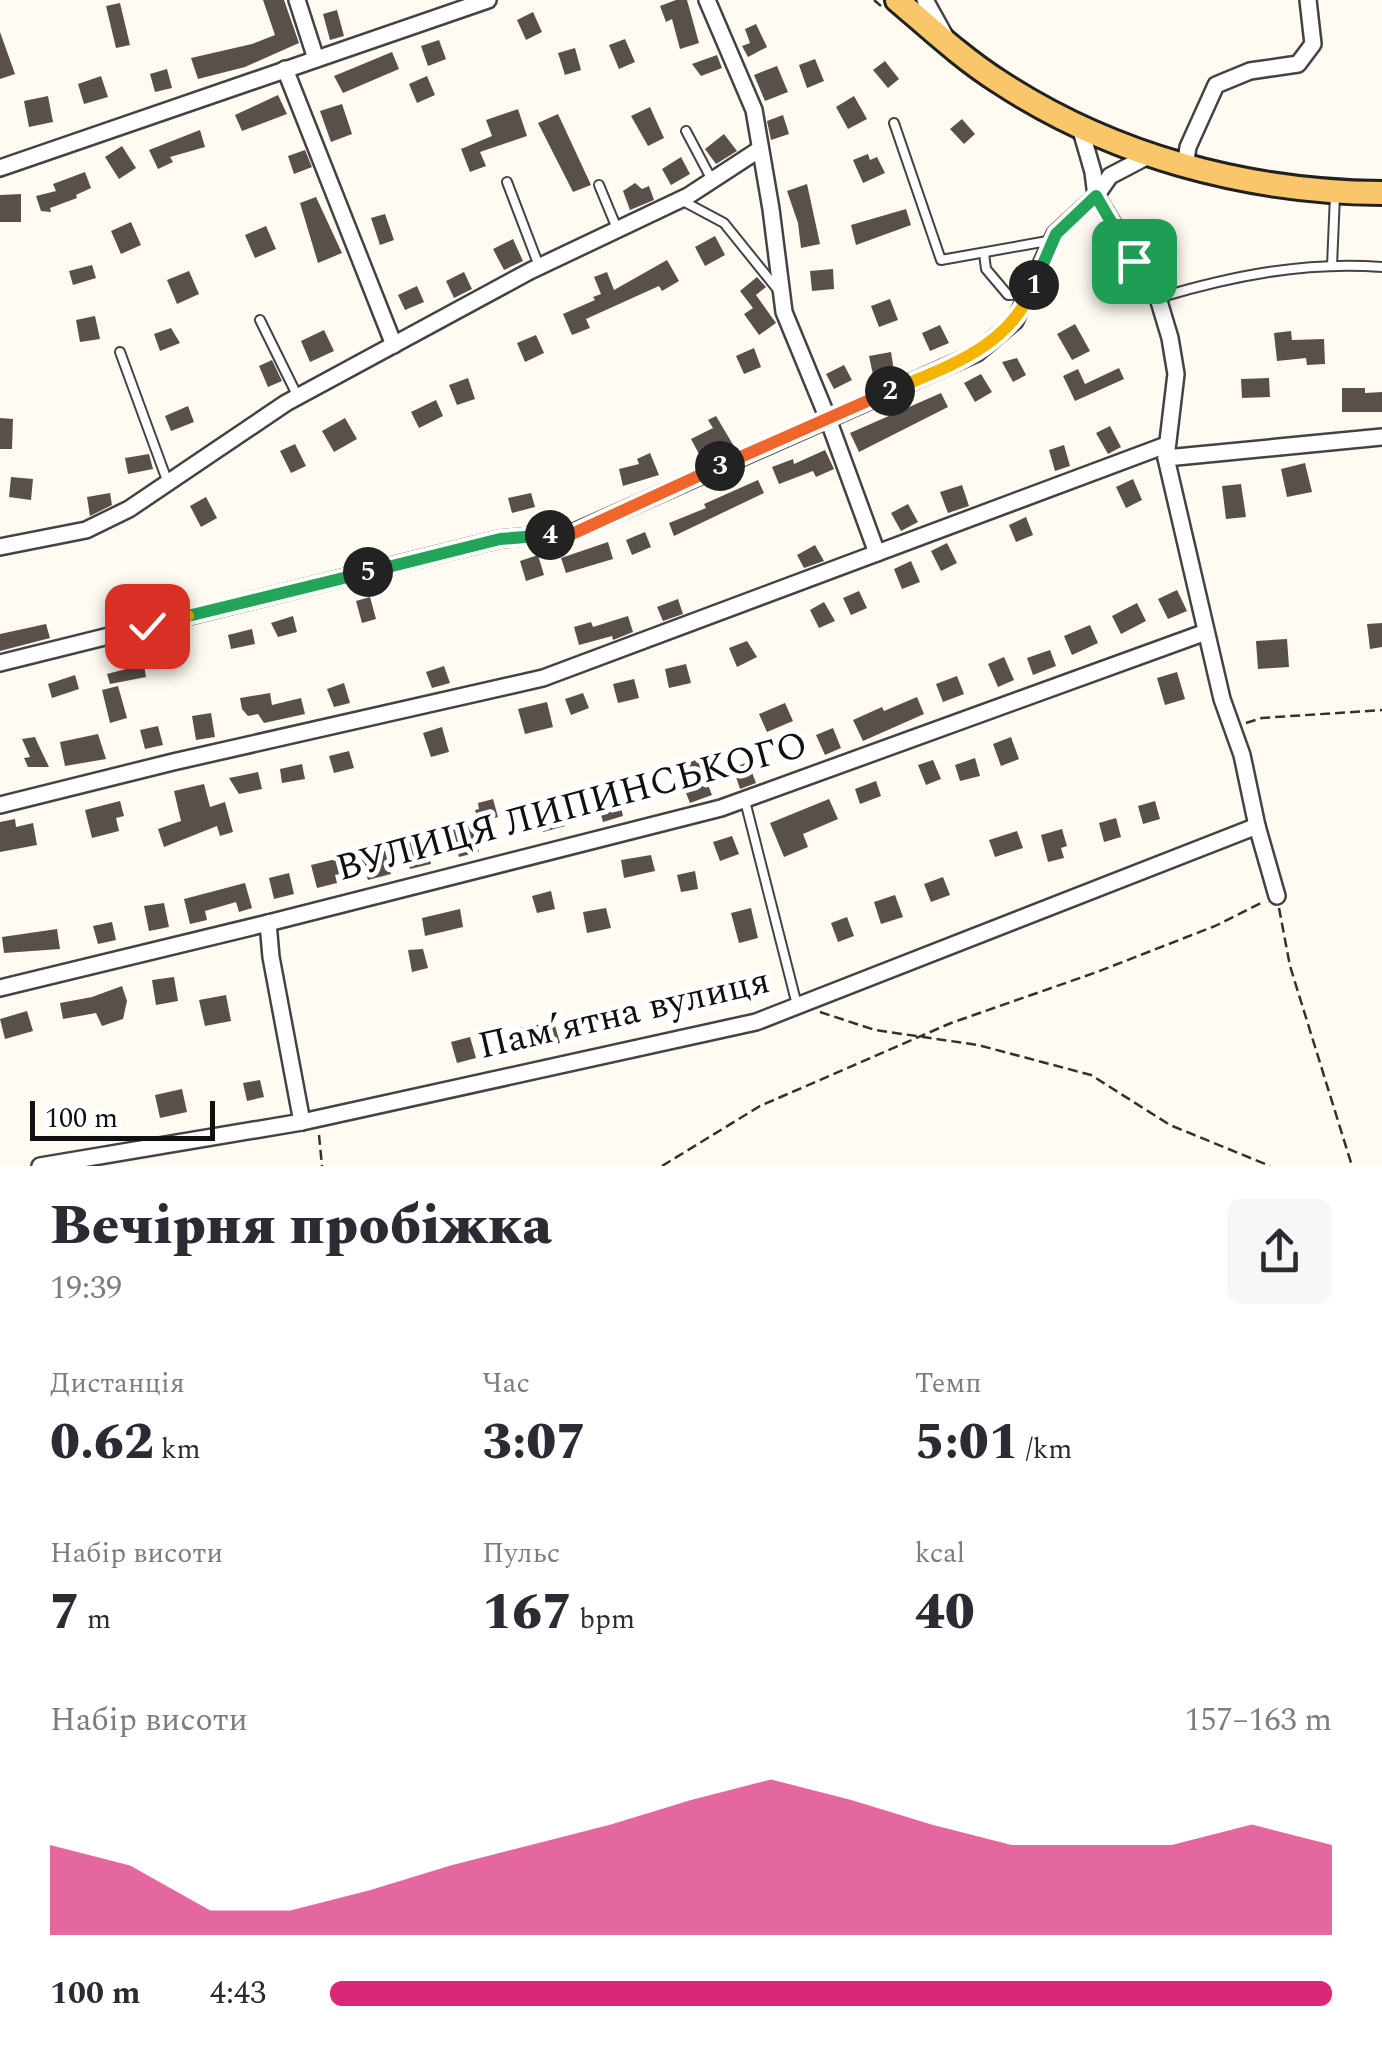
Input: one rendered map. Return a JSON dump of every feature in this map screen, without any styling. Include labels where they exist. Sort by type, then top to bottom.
[{"type":"main road","points":[[897,0],[1002,84],[1080,126],[1150,155],[1185,168],[1269,184],[1382,193]]},
{"type":"street","points":[[296,0],[316,59]]},
{"type":"street","points":[[0,168],[488,0]]},
{"type":"street","points":[[707,0],[754,110],[788,325],[828,419],[876,553]]},
{"type":"street","points":[[925,0],[950,46]]},
{"type":"street","points":[[1185,168],[1188,147],[1216,85],[1250,72],[1298,64],[1313,44],[1308,0]]},
{"type":"street","points":[[285,69],[394,345]]},
{"type":"street","points":[[1080,126],[1096,196],[1158,298],[1170,338],[1176,374],[1166,451],[1206,632],[1277,896]]},
{"type":"street","points":[[0,548],[86,530],[129,509],[298,396],[539,266],[680,200],[760,149]]},
{"type":"street","points":[[0,663],[500,539],[572,534],[977,353],[1015,321],[1053,240],[1110,176],[1150,155]]},
{"type":"street","points":[[0,805],[543,678],[876,553],[1166,451],[1382,437]]},
{"type":"street","name":"ВУЛИЦЯ ЛИПИНСЬКОГО","points":[[0,988],[268,924],[745,801],[1206,632]]},
{"type":"street","name":"Памʼятна вулиця","points":[[40,1166],[310,1120],[756,1022],[1257,826]]},
{"type":"street","points":[[268,924],[270,957],[310,1120]]},
{"type":"lane","points":[[894,122],[942,260],[1053,240]]},
{"type":"lane","points":[[686,131],[713,182]]},
{"type":"lane","points":[[507,182],[539,266]]},
{"type":"lane","points":[[598,185],[618,230]]},
{"type":"lane","points":[[1332,266],[1335,192]]},
{"type":"lane","points":[[680,200],[724,222],[782,295]]},
{"type":"lane","points":[[984,253],[986,269],[1008,295],[1030,294]]},
{"type":"lane","points":[[1158,298],[1245,274],[1332,266],[1382,267]]},
{"type":"lane","points":[[260,320],[298,396]]},
{"type":"lane","points":[[120,352],[168,483]]},
{"type":"lane","points":[[745,801],[798,1006]]},
{"type":"path","points":[[1230,728],[1262,718],[1382,710]]},
{"type":"path","points":[[662,1166],[760,1106],[920,1036],[1215,926],[1277,896],[1290,966],[1352,1166]]},
{"type":"path","points":[[798,1006],[874,1030],[978,1045],[1091,1076],[1170,1124],[1270,1166]]},
{"type":"path","points":[[310,1120],[322,1166]]},
{"type":"building","points":[[263,0],[284,0],[299,43],[245,67],[198,79],[191,58],[275,35]]},
{"type":"building","points":[[687,0],[699,43],[680,49],[672,19],[666,22],[660,6]]},
{"type":"building","points":[[120,3],[130,45],[116,48],[106,6]]},
{"type":"building","points":[[337,10],[344,36],[330,40],[323,14]]},
{"type":"building","points":[[533,12],[542,32],[526,40],[517,20]]},
{"type":"building","points":[[756,24],[767,47],[748,57],[742,46],[750,43],[745,29]]},
{"type":"building","points":[[0,32],[15,74],[0,79]]},
{"type":"building","points":[[625,39],[635,62],[619,69],[609,45]]},
{"type":"building","points":[[439,40],[446,59],[428,66],[421,46]]},
{"type":"building","points":[[575,48],[581,70],[565,75],[558,53]]},
{"type":"building","points":[[392,52],[399,69],[343,93],[334,76]]},
{"type":"building","points":[[717,55],[722,68],[701,76],[692,64]]},
{"type":"building","points":[[815,59],[824,81],[807,88],[799,65]]},
{"type":"building","points":[[885,61],[899,79],[888,88],[873,70]]},
{"type":"building","points":[[777,66],[788,92],[765,101],[754,75]]},
{"type":"building","points":[[167,69],[172,88],[155,92],[150,74]]},
{"type":"building","points":[[101,76],[108,97],[84,104],[78,84]]},
{"type":"building","points":[[427,76],[435,95],[417,103],[409,84]]},
{"type":"building","points":[[278,95],[287,114],[242,131],[235,115]]},
{"type":"building","points":[[48,96],[53,122],[29,127],[24,101]]},
{"type":"building","points":[[854,96],[867,119],[848,129],[836,107]]},
{"type":"building","points":[[342,104],[352,134],[331,142],[320,111]]},
{"type":"building","points":[[650,107],[664,138],[648,146],[631,116]]},
{"type":"building","points":[[518,109],[527,136],[480,152],[486,166],[470,172],[461,149],[492,136],[486,120]]},
{"type":"building","points":[[558,114],[591,185],[573,192],[538,123]]},
{"type":"building","points":[[783,115],[789,134],[771,140],[767,121]]},
{"type":"building","points":[[962,119],[975,134],[964,144],[950,129]]},
{"type":"building","points":[[200,130],[205,147],[170,157],[173,162],[158,169],[149,150]]},
{"type":"building","points":[[724,134],[737,151],[716,164],[705,149]]},
{"type":"building","points":[[122,146],[136,168],[119,179],[105,157]]},
{"type":"building","points":[[305,150],[312,167],[294,174],[288,156]]},
{"type":"building","points":[[868,154],[870,160],[877,157],[885,173],[863,183],[853,160]]},
{"type":"building","points":[[681,157],[690,174],[671,185],[662,169]]},
{"type":"building","points":[[85,172],[91,188],[50,208],[51,212],[41,211],[36,196],[56,191],[53,184]]},
{"type":"building","points":[[635,183],[642,189],[649,186],[654,200],[630,210],[623,191]]},
{"type":"building","points":[[807,184],[820,244],[801,248],[798,223],[787,191]]},
{"type":"building","points":[[21,194],[21,222],[0,222],[0,195]]},
{"type":"building","points":[[316,197],[342,253],[318,263],[300,203]]},
{"type":"building","points":[[906,209],[911,225],[856,245],[851,225]]},
{"type":"building","points":[[385,214],[394,240],[380,245],[371,218]]},
{"type":"building","points":[[131,222],[141,245],[121,254],[111,231]]},
{"type":"building","points":[[266,226],[276,249],[255,258],[245,235]]},
{"type":"building","points":[[715,236],[725,255],[705,266],[695,247]]},
{"type":"building","points":[[513,239],[523,261],[504,270],[493,249]]},
{"type":"building","points":[[667,260],[679,281],[586,319],[590,328],[572,335],[563,314],[601,294],[594,277],[607,272],[614,290]]},
{"type":"building","points":[[92,265],[96,278],[73,285],[69,271]]},
{"type":"building","points":[[833,269],[834,289],[812,291],[810,271]]},
{"type":"building","points":[[189,271],[199,294],[177,304],[167,280]]},
{"type":"building","points":[[464,272],[472,289],[454,298],[446,281]]},
{"type":"building","points":[[757,277],[766,287],[756,295],[776,323],[759,335],[744,314],[753,308],[740,291]]},
{"type":"building","points":[[417,286],[424,302],[405,310],[398,295]]},
{"type":"building","points":[[890,299],[898,320],[879,327],[871,306]]},
{"type":"building","points":[[95,316],[100,339],[80,342],[76,320]]},
{"type":"building","points":[[1075,324],[1090,351],[1072,360],[1057,334]]},
{"type":"building","points":[[940,325],[949,343],[930,351],[922,333]]},
{"type":"building","points":[[171,328],[180,343],[160,351],[154,334]]},
{"type":"building","points":[[324,330],[334,351],[310,362],[301,341]]},
{"type":"building","points":[[1291,331],[1292,340],[1324,339],[1325,364],[1307,365],[1306,358],[1277,361],[1274,333]]},
{"type":"building","points":[[536,335],[544,353],[525,362],[517,343]]},
{"type":"building","points":[[754,348],[761,367],[744,374],[736,356]]},
{"type":"building","points":[[891,352],[894,371],[873,375],[869,356]]},
{"type":"building","points":[[1017,358],[1026,375],[1013,382],[1002,362]]},
{"type":"building","points":[[272,360],[282,381],[268,387],[259,366]]},
{"type":"building","points":[[844,365],[852,380],[834,389],[826,374]]},
{"type":"building","points":[[1119,368],[1124,379],[1075,401],[1063,376],[1078,369],[1085,384]]},
{"type":"building","points":[[981,374],[992,392],[975,402],[964,383]]},
{"type":"building","points":[[468,378],[475,399],[457,405],[449,385]]},
{"type":"building","points":[[1269,378],[1270,397],[1242,398],[1241,379]]},
{"type":"building","points":[[1342,388],[1382,392],[1382,412],[1342,412]]},
{"type":"building","points":[[941,393],[948,407],[859,452],[850,433]]},
{"type":"building","points":[[436,400],[443,416],[419,428],[411,412]]},
{"type":"building","points":[[188,406],[194,422],[171,431],[165,416]]},
{"type":"building","points":[[716,416],[735,448],[727,452],[722,443],[699,454],[691,439],[713,428],[708,420]]},
{"type":"building","points":[[0,418],[13,419],[12,449],[0,449]]},
{"type":"building","points":[[345,418],[357,439],[334,452],[322,431]]},
{"type":"building","points":[[1110,426],[1121,447],[1108,454],[1096,433]]},
{"type":"building","points":[[295,444],[306,466],[291,473],[280,451]]},
{"type":"building","points":[[1064,445],[1070,466],[1055,471],[1049,450]]},
{"type":"building","points":[[825,450],[834,469],[816,477],[813,471],[779,484],[772,467],[793,459],[794,464]]},
{"type":"building","points":[[650,453],[659,475],[623,486],[619,469],[639,464],[637,459]]},
{"type":"building","points":[[149,454],[153,469],[128,474],[125,458]]},
{"type":"building","points":[[1305,463],[1312,492],[1287,497],[1281,469]]},
{"type":"building","points":[[11,477],[33,479],[31,500],[9,497]]},
{"type":"building","points":[[1133,479],[1142,500],[1126,508],[1116,487]]},
{"type":"building","points":[[758,480],[764,493],[674,536],[669,523]]},
{"type":"building","points":[[1241,484],[1246,517],[1226,519],[1222,486]]},
{"type":"building","points":[[962,485],[969,506],[948,513],[940,492]]},
{"type":"building","points":[[110,493],[112,505],[90,516],[87,497]]},
{"type":"building","points":[[531,493],[535,507],[512,513],[508,498]]},
{"type":"building","points":[[206,497],[217,518],[201,527],[190,506]]},
{"type":"building","points":[[908,504],[918,522],[901,531],[891,513]]},
{"type":"building","points":[[1026,517],[1033,535],[1016,542],[1009,525]]},
{"type":"building","points":[[645,532],[651,547],[632,555],[626,540]]},
{"type":"building","points":[[608,542],[613,559],[566,573],[561,558]]},
{"type":"building","points":[[947,543],[957,563],[941,571],[931,551]]},
{"type":"building","points":[[815,545],[824,561],[804,568],[797,555]]},
{"type":"building","points":[[538,555],[544,575],[526,581],[520,561]]},
{"type":"building","points":[[911,561],[920,582],[902,589],[894,569]]},
{"type":"building","points":[[1177,590],[1187,611],[1168,619],[1158,599]]},
{"type":"building","points":[[859,591],[867,608],[851,615],[843,598]]},
{"type":"building","points":[[370,597],[376,619],[362,623],[356,601]]},
{"type":"building","points":[[678,599],[683,614],[663,621],[657,607]]},
{"type":"building","points":[[824,602],[835,621],[819,628],[810,610]]},
{"type":"building","points":[[1137,603],[1146,621],[1121,634],[1112,616]]},
{"type":"building","points":[[293,616],[297,632],[278,637],[271,623]]},
{"type":"building","points":[[628,616],[633,632],[613,640],[612,636],[579,645],[574,627],[591,622],[593,627]]},
{"type":"building","points":[[1382,623],[1382,647],[1370,649],[1367,624]]},
{"type":"building","points":[[46,624],[50,638],[0,651],[0,634]]},
{"type":"building","points":[[1090,625],[1098,643],[1072,655],[1064,636]]},
{"type":"building","points":[[252,629],[255,644],[231,649],[228,635]]},
{"type":"building","points":[[1287,639],[1289,667],[1258,669],[1256,641]]},
{"type":"building","points":[[747,641],[757,657],[737,667],[729,648]]},
{"type":"building","points":[[1050,650],[1056,666],[1033,675],[1027,658]]},
{"type":"building","points":[[1004,657],[1014,680],[998,687],[988,664]]},
{"type":"building","points":[[143,659],[146,677],[110,684],[107,674],[126,669],[125,662]]},
{"type":"building","points":[[686,664],[691,683],[669,688],[665,669]]},
{"type":"building","points":[[444,666],[450,683],[432,688],[426,672]]},
{"type":"building","points":[[1177,672],[1185,699],[1165,705],[1157,678]]},
{"type":"building","points":[[75,675],[79,689],[52,698],[48,684]]},
{"type":"building","points":[[957,676],[964,694],[943,702],[936,684]]},
{"type":"building","points":[[634,679],[639,698],[618,703],[613,684]]},
{"type":"building","points":[[344,683],[350,703],[334,707],[327,689]]},
{"type":"building","points":[[118,686],[127,718],[110,723],[102,690]]},
{"type":"building","points":[[270,693],[272,705],[301,698],[305,714],[264,723],[258,714],[248,716],[242,709],[240,698]]},
{"type":"building","points":[[583,693],[589,708],[571,715],[565,699]]},
{"type":"building","points":[[917,697],[924,714],[863,741],[853,720]]},
{"type":"building","points":[[547,702],[553,727],[525,734],[518,709]]},
{"type":"building","points":[[785,703],[793,721],[767,732],[759,714]]},
{"type":"building","points":[[211,713],[215,737],[196,740],[192,716]]},
{"type":"building","points":[[158,726],[163,745],[145,749],[140,730]]},
{"type":"building","points":[[442,727],[449,752],[431,757],[423,733]]},
{"type":"building","points":[[833,728],[841,748],[825,755],[816,735]]},
{"type":"building","points":[[98,734],[106,759],[65,766],[60,742]]},
{"type":"building","points":[[35,737],[49,767],[28,767],[24,758],[30,757],[22,739]]},
{"type":"building","points":[[1011,737],[1019,759],[1001,766],[993,744]]},
{"type":"building","points":[[349,751],[354,768],[334,773],[329,756]]},
{"type":"building","points":[[975,758],[980,776],[960,781],[955,765]]},
{"type":"building","points":[[698,759],[712,795],[690,803],[676,768]]},
{"type":"building","points":[[933,760],[941,779],[926,785],[918,765]]},
{"type":"building","points":[[748,762],[756,783],[740,789],[733,768]]},
{"type":"building","points":[[302,764],[305,779],[282,783],[280,769]]},
{"type":"building","points":[[258,772],[262,789],[239,794],[229,778]]},
{"type":"building","points":[[876,781],[881,796],[860,804],[855,789]]},
{"type":"building","points":[[204,784],[210,807],[225,802],[233,832],[220,836],[217,826],[164,847],[158,829],[181,821],[174,791]]},
{"type":"building","points":[[493,799],[498,817],[479,822],[475,810],[479,809],[478,803]]},
{"type":"building","points":[[619,799],[623,816],[603,822],[598,804]]},
{"type":"building","points":[[829,799],[838,819],[803,834],[808,847],[784,857],[770,823]]},
{"type":"building","points":[[120,801],[124,816],[116,818],[119,831],[92,838],[85,810]]},
{"type":"building","points":[[1155,801],[1160,819],[1143,824],[1138,806]]},
{"type":"building","points":[[560,808],[565,826],[543,832],[538,813]]},
{"type":"building","points":[[1116,818],[1121,837],[1104,842],[1099,823]]},
{"type":"building","points":[[15,819],[16,827],[33,823],[37,845],[0,852],[0,822]]},
{"type":"building","points":[[471,825],[479,852],[459,857],[452,830]]},
{"type":"building","points":[[1062,829],[1067,846],[1061,848],[1064,858],[1048,862],[1041,835]]},
{"type":"building","points":[[1017,831],[1023,848],[995,857],[989,840]]},
{"type":"building","points":[[732,836],[739,854],[720,861],[713,842]]},
{"type":"building","points":[[424,839],[431,864],[410,869],[403,844]]},
{"type":"building","points":[[385,851],[391,874],[368,880],[361,857]]},
{"type":"building","points":[[651,855],[655,871],[624,878],[621,860]]},
{"type":"building","points":[[336,859],[340,874],[335,875],[337,883],[317,888],[311,865]]},
{"type":"building","points":[[695,871],[698,889],[681,892],[677,875]]},
{"type":"building","points":[[289,873],[294,894],[274,899],[269,878]]},
{"type":"building","points":[[943,877],[950,895],[931,902],[924,884]]},
{"type":"building","points":[[245,883],[252,908],[239,912],[236,902],[205,911],[207,920],[190,924],[184,899]]},
{"type":"building","points":[[551,891],[555,909],[537,913],[532,896]]},
{"type":"building","points":[[895,895],[903,917],[881,924],[874,902]]},
{"type":"building","points":[[164,903],[169,927],[149,931],[144,906]]},
{"type":"building","points":[[606,908],[611,928],[587,933],[583,912]]},
{"type":"building","points":[[751,908],[758,938],[739,943],[731,913]]},
{"type":"building","points":[[460,909],[463,927],[425,936],[422,918]]},
{"type":"building","points":[[847,917],[854,936],[838,942],[831,923]]},
{"type":"building","points":[[112,922],[116,940],[98,944],[93,926]]},
{"type":"building","points":[[57,929],[60,949],[4,953],[2,937]]},
{"type":"building","points":[[423,949],[428,968],[412,972],[408,950]]},
{"type":"building","points":[[174,977],[178,1001],[156,1005],[152,980]]},
{"type":"building","points":[[122,986],[127,1001],[123,1019],[102,1026],[96,1013],[63,1019],[60,1003]]},
{"type":"building","points":[[226,995],[231,1021],[205,1026],[199,1000]]},
{"type":"building","points":[[627,1004],[631,1026],[610,1029],[606,1007]]},
{"type":"building","points":[[27,1011],[33,1031],[5,1039],[0,1019]]},
{"type":"building","points":[[554,1022],[560,1043],[545,1046],[543,1038],[516,1042],[514,1029]]},
{"type":"building","points":[[470,1037],[476,1058],[457,1063],[451,1042]]},
{"type":"building","points":[[260,1080],[264,1097],[247,1101],[243,1083]]},
{"type":"building","points":[[182,1089],[187,1112],[160,1118],[155,1095]]},
{"type":"route","points":[[147,626],[500,539],[572,534],[977,353],[1015,321],[1056,234],[1096,196],[1134,261]]}]
